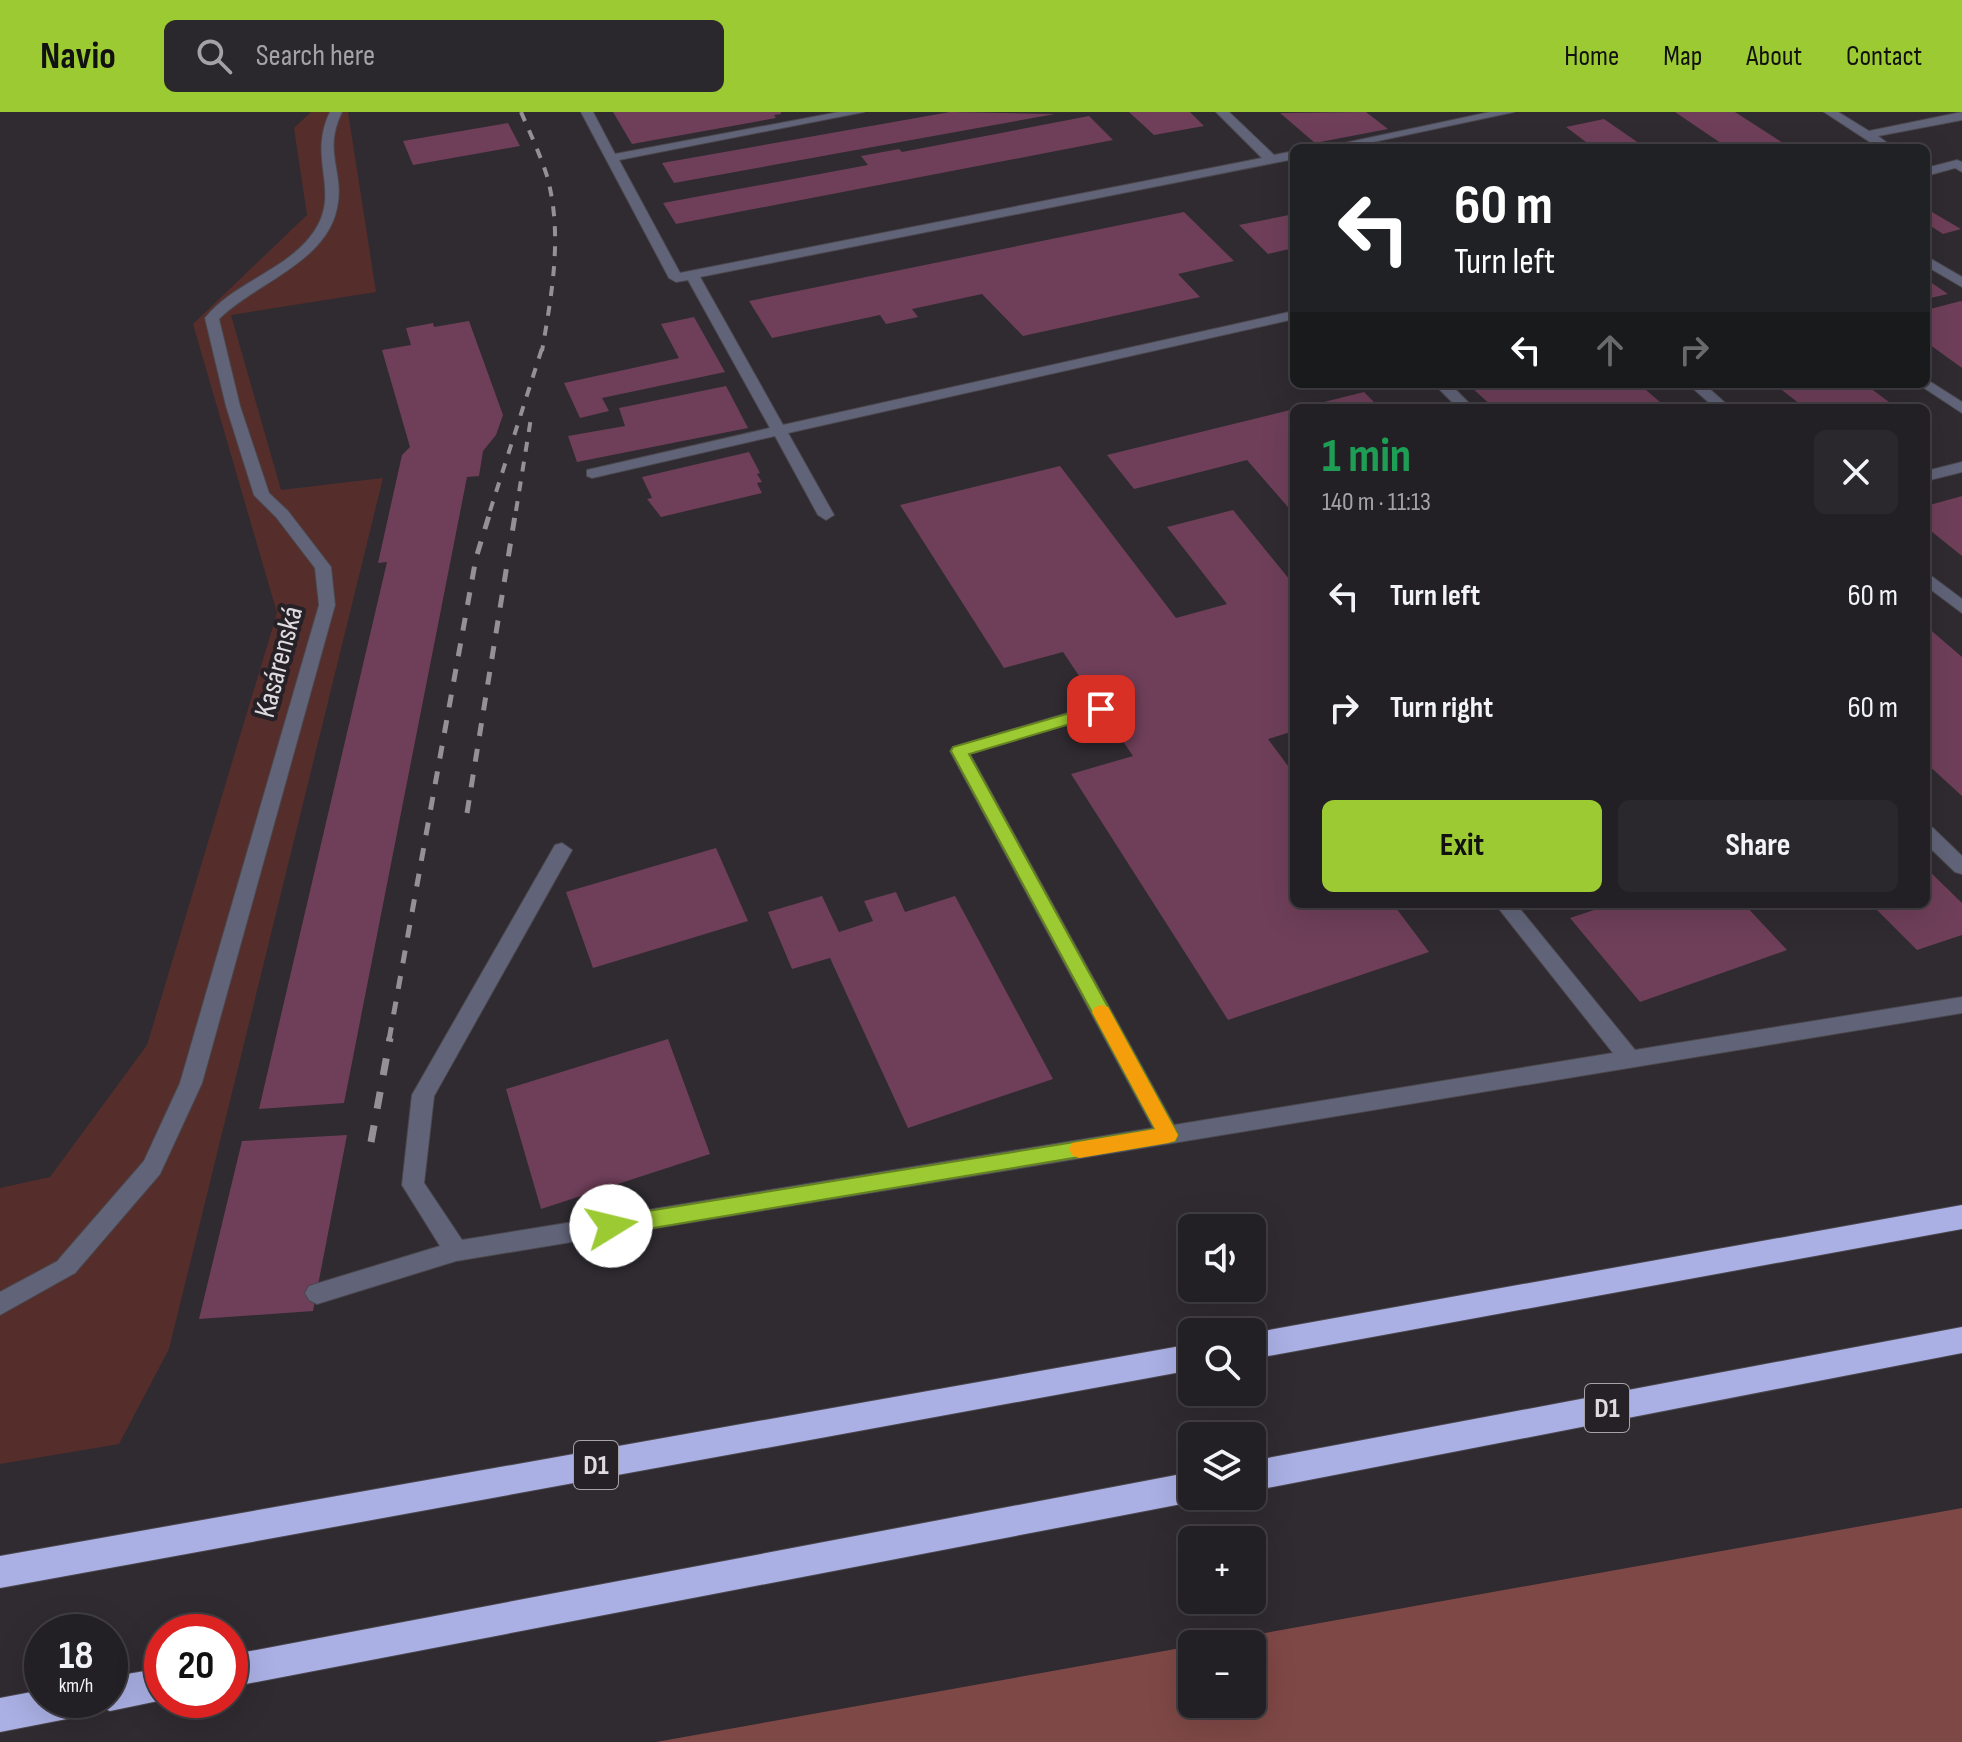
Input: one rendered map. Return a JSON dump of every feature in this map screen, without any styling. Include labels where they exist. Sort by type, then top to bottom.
[{"type":"highway","points":[[1266,1343],[1962,1217]]},
{"type":"highway","name":"D1","points":[[1266,1473],[1962,1340]]},
{"type":"highway","name":"D1","points":[[0,1572],[1178,1360]]},
{"type":"highway","points":[[248,1668],[1178,1490]]},
{"type":"highway","points":[[0,1715],[24,1710]]},
{"type":"street","name":"Kasárenská","points":[[0,1304],[67,1266],[152,1167],[191,1083],[327,605],[323,567],[282,514],[262,495],[233,406],[212,318],[227,301],[303,251],[325,226],[334,198],[324,150],[325,129],[336,112]]},
{"type":"street","points":[[587,112],[676,278],[1290,156]]},
{"type":"street","points":[[612,158],[858,112]]},
{"type":"street","points":[[1222,112],[1271,159]]},
{"type":"street","points":[[1347,144],[1508,112]]},
{"type":"street","points":[[1830,112],[1882,144]]},
{"type":"street","points":[[1867,135],[1962,116]]},
{"type":"street","points":[[1930,171],[1957,164],[1962,168]]},
{"type":"street","points":[[1930,263],[1962,283]]},
{"type":"street","points":[[692,275],[826,515]]},
{"type":"street","points":[[592,473],[1290,316]]},
{"type":"street","points":[[1930,386],[1962,409]]},
{"type":"street","points":[[1445,388],[1463,404]]},
{"type":"street","points":[[1700,388],[1719,404]]},
{"type":"street","points":[[1930,475],[1962,467]]},
{"type":"street","points":[[1930,580],[1962,608]]},
{"type":"street","points":[[1101,709],[959,751],[1168,1135]]},
{"type":"street","points":[[1930,837],[1962,867]]},
{"type":"street","points":[[456,1251],[413,1185],[423,1095],[562,850]]},
{"type":"street","points":[[1508,908],[1630,1059]]},
{"type":"street","points":[[317,1293],[456,1251],[1962,1005]]},
{"type":"shaded area","points":[[311,112],[348,112],[376,292],[231,315],[281,490],[383,478],[169,1349],[119,1444],[0,1464],[0,1188],[50,1177],[147,1045],[277,613],[193,324],[307,215],[294,128]]},
{"type":"shaded area","points":[[1962,1508],[1962,1742],[656,1742],[1178,1649],[1178,1718],[1266,1718],[1266,1633]]},
{"type":"building","points":[[613,112],[781,114],[774,115],[776,118],[632,144]]},
{"type":"building","points":[[950,112],[1055,114],[674,183],[662,163]]},
{"type":"building","points":[[1129,112],[1190,112],[1204,126],[1154,135]]},
{"type":"building","points":[[1366,112],[1388,129],[1315,143],[1280,113]]},
{"type":"building","points":[[1675,112],[1735,112],[1785,144],[1722,144]]},
{"type":"building","points":[[1089,116],[1113,140],[676,224],[663,203],[868,165],[861,156],[899,149],[902,152]]},
{"type":"building","points":[[1604,119],[1640,144],[1589,144],[1566,127]]},
{"type":"building","points":[[508,123],[520,146],[413,165],[403,141]]},
{"type":"building","points":[[1184,212],[1234,261],[1178,274],[1200,297],[1023,336],[982,294],[912,309],[918,317],[886,324],[880,315],[772,338],[749,301]]},
{"type":"building","points":[[1930,212],[1961,229],[1943,234],[1930,226]]},
{"type":"building","points":[[1290,215],[1290,249],[1268,254],[1239,225]]},
{"type":"building","points":[[1930,282],[1948,294],[1930,298]]},
{"type":"building","points":[[1962,302],[1962,368],[1930,345],[1930,309]]},
{"type":"building","points":[[694,317],[725,372],[602,398],[609,411],[580,418],[564,383],[679,358],[661,324]]},
{"type":"building","points":[[469,321],[503,415],[496,435],[483,451],[479,476],[467,477],[344,1103],[259,1109],[387,562],[378,563],[402,455],[410,447],[382,350],[411,345],[406,328]]},
{"type":"building","points":[[726,386],[748,428],[577,462],[568,436],[625,426],[619,408]]},
{"type":"building","points":[[1472,388],[1644,388],[1662,404],[1490,404]]},
{"type":"building","points":[[1779,388],[1870,388],[1892,404],[1800,404]]},
{"type":"building","points":[[1364,392],[1376,404],[1316,404]]},
{"type":"building","points":[[1290,410],[1290,509],[1247,460],[1134,489],[1107,455]]},
{"type":"building","points":[[749,452],[760,473],[757,474],[762,482],[757,483],[762,493],[661,517],[647,499],[652,498],[642,477]]},
{"type":"building","points":[[1060,466],[1176,618],[1227,604],[1167,527],[1233,510],[1290,580],[1290,732],[1268,739],[1290,769],[1290,908],[1396,908],[1429,952],[1228,1020],[1071,774],[1133,756],[1063,652],[1004,668],[900,505]]},
{"type":"building","points":[[1962,496],[1962,556],[1930,530],[1930,505]]},
{"type":"building","points":[[1930,629],[1962,657],[1962,796],[1930,767]]},
{"type":"building","points":[[716,848],[748,921],[593,968],[566,892]]},
{"type":"building","points":[[1930,872],[1962,903],[1962,935],[1917,950],[1875,908],[1930,908]]},
{"type":"building","points":[[896,892],[905,912],[955,896],[1053,1079],[908,1128],[830,958],[792,969],[768,912],[822,896],[839,932],[873,921],[864,901]]},
{"type":"building","points":[[1600,908],[1748,908],[1787,950],[1640,1002],[1570,918]]},
{"type":"building","points":[[668,1039],[710,1154],[541,1209],[506,1089]]},
{"type":"building","points":[[347,1135],[313,1311],[199,1319],[242,1141]]},
{"type":"railway","points":[[521,112],[547,176],[552,198],[554,264],[543,346]]},
{"type":"railway","points":[[490,511],[543,346]]},
{"type":"railway","points":[[542,351],[543,346]]},
{"type":"railway","points":[[516,511],[531,418]]},
{"type":"railway","points":[[389,1040],[476,558],[491,509]]},
{"type":"railway","points":[[467,813],[516,509]]},
{"type":"railway","points":[[371,1142],[390,1038]]},
{"type":"slow traffic","points":[[1079,1149],[1168,1135],[1102,1012]]},
{"type":"route","points":[[611,1226],[1168,1135],[959,751],[1101,709]]}]
